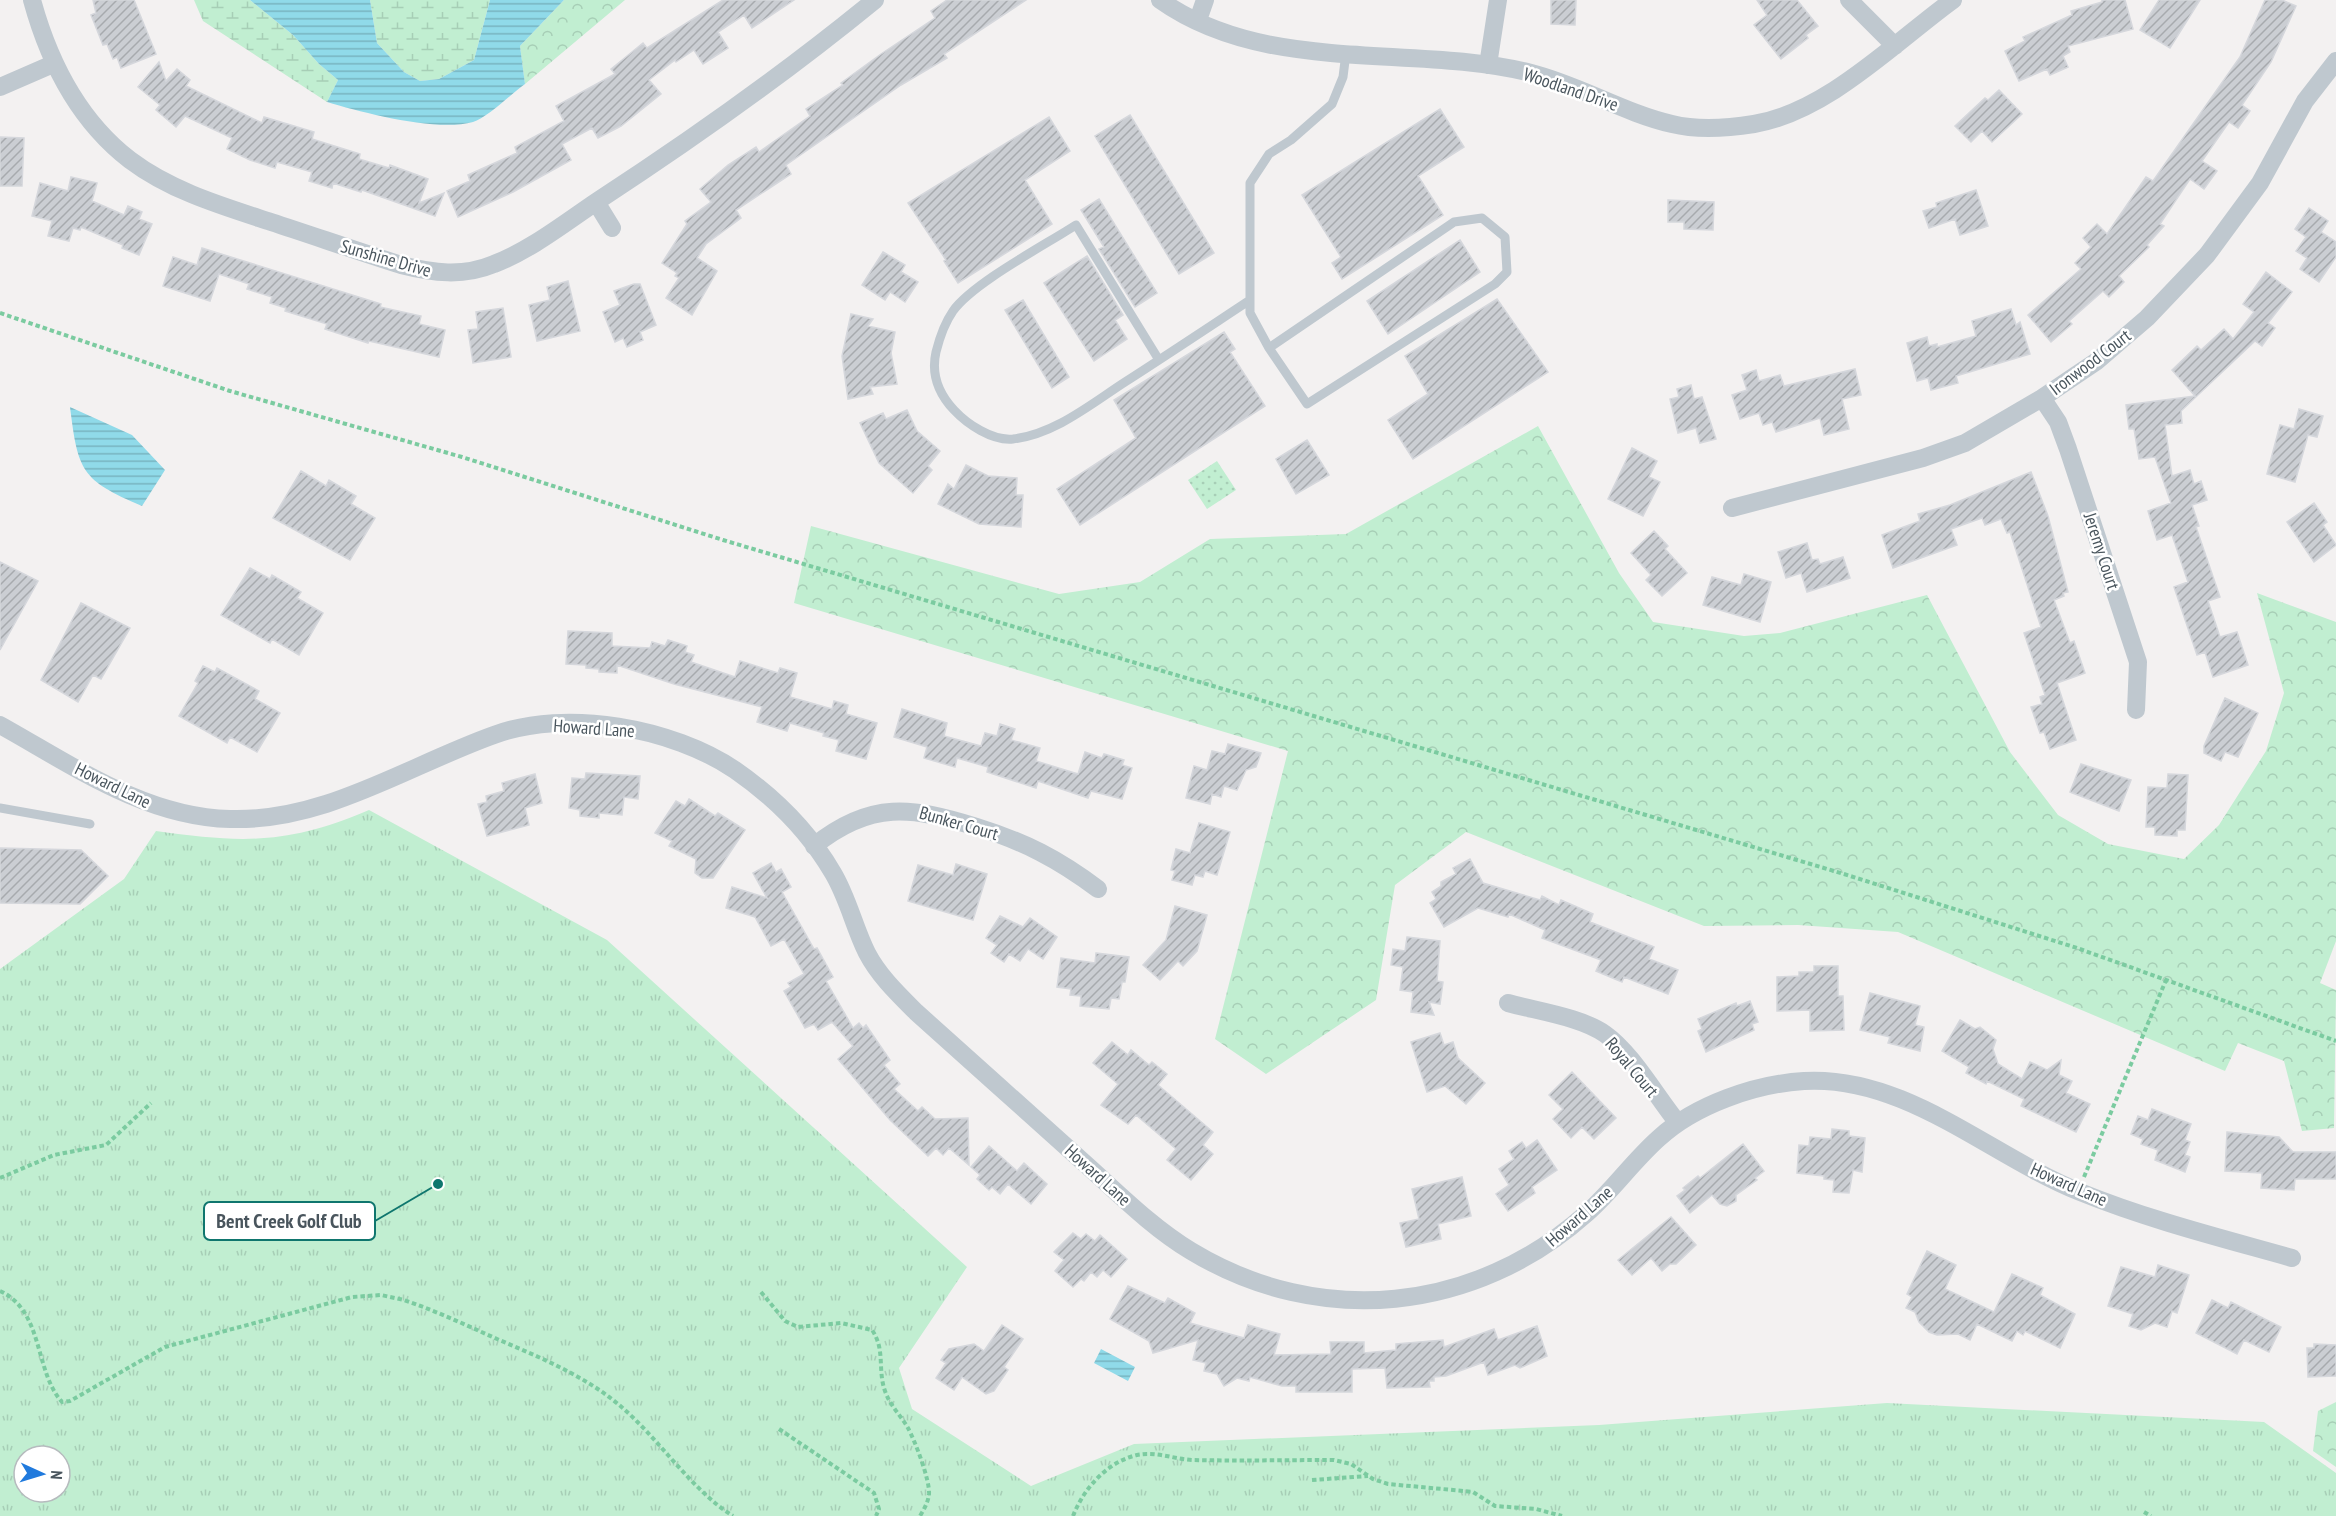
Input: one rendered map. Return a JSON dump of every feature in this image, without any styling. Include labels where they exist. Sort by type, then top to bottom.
[{"type":"street","name":"Sunshine Drive","points":[[32,0],[43,42],[65,86],[94,125],[130,159],[171,185],[216,204],[401,265],[431,272],[462,273],[494,264],[521,250],[596,202],[722,118],[875,0]]},
{"type":"street","name":"Woodland Drive","points":[[1160,0],[1216,28],[1271,45],[1488,65],[1532,74],[1674,125],[1715,127],[1755,124],[1797,110],[1836,88],[1895,46],[1953,0]]},
{"type":"street","points":[[1198,20],[1205,0]]},
{"type":"street","points":[[1488,65],[1498,0]]},
{"type":"street","points":[[1849,0],[1895,46]]},
{"type":"street","name":"Ironwood Court","points":[[1732,508],[1923,458],[1965,443],[2042,398],[2097,361],[2147,318],[2207,255],[2260,183],[2305,101],[2336,61]]},
{"type":"street","points":[[0,87],[53,64]]},
{"type":"street","points":[[596,202],[612,228]]},
{"type":"street","name":"Jeremy Court","points":[[2042,398],[2058,422],[2068,449],[2138,662],[2136,710]]},
{"type":"street","name":"Howard Lane","points":[[0,725],[105,784],[144,802],[187,814],[230,819],[274,817],[317,807],[392,779],[497,733],[547,724],[595,724],[643,731],[689,747],[734,769],[772,799],[814,846],[833,874],[868,954],[889,985],[916,1012],[1145,1217],[1171,1237],[1189,1250],[1237,1275],[1288,1293],[1342,1300],[1395,1300],[1449,1290],[1499,1272],[1547,1245],[1589,1211],[1658,1138],[1678,1123],[1734,1094],[1806,1081],[1849,1084],[1912,1104],[2078,1191],[2173,1224],[2292,1258]]},
{"type":"street","name":"Bunker Court","points":[[814,846],[832,831],[858,819],[885,812],[913,810],[1020,841],[1061,861],[1098,889]]},
{"type":"street","name":"Royal Court","points":[[1508,1003],[1588,1025],[1603,1032],[1624,1054],[1678,1123]]},
{"type":"lane","points":[[1269,348],[1454,222],[1482,218],[1505,237],[1507,272],[1496,284],[1307,404],[1269,348],[1250,313],[1250,183],[1269,154],[1298,134],[1332,104],[1343,77],[1346,53]]},
{"type":"lane","points":[[1159,360],[1076,225],[977,289],[955,308],[941,330],[935,357],[935,381],[947,402],[966,423],[1011,440],[1054,428],[1159,360],[1250,300]]},
{"type":"lane","points":[[0,808],[90,824]]},
{"type":"path","points":[[0,313],[230,391],[462,457],[723,540],[1844,874],[2166,980],[2336,1041]]},
{"type":"path","points":[[2078,1191],[2166,980]]},
{"type":"path","points":[[0,1178],[54,1155],[106,1145],[151,1103]]},
{"type":"path","points":[[0,1291],[10,1295],[21,1308],[38,1340],[54,1394],[62,1402],[70,1401],[165,1347],[352,1297],[381,1295],[404,1300],[538,1356],[586,1381],[617,1403],[646,1430],[704,1492],[733,1516]]},
{"type":"path","points":[[762,1292],[785,1321],[798,1327],[842,1323],[872,1330],[879,1340],[882,1354],[883,1385],[888,1399],[907,1426],[928,1487],[927,1503],[920,1516]]},
{"type":"path","points":[[779,1429],[874,1493],[879,1509],[876,1516]]},
{"type":"path","points":[[1073,1516],[1086,1489],[1096,1480],[1120,1461],[1143,1454],[1189,1460],[1334,1460],[1351,1464],[1368,1476],[1388,1484],[1473,1492],[1495,1506],[1536,1509],[1562,1516]]},
{"type":"path","points":[[1312,1480],[1368,1476]]},
{"type":"path","points":[[2144,1512],[2151,1516]]},
{"type":"green space","points":[[194,0],[250,0],[293,35],[319,64],[338,80],[327,102],[203,21]]},
{"type":"green space","points":[[370,0],[490,0],[474,60],[439,79],[420,81],[404,72],[377,43]]},
{"type":"green space","points":[[564,0],[625,0],[525,84],[520,46]]},
{"type":"green space","points":[[1538,426],[1619,573],[1653,622],[1744,636],[1780,633],[1927,595],[2010,752],[2058,815],[2108,844],[2184,859],[2219,825],[2266,751],[2284,693],[2257,593],[2336,622],[2336,941],[2320,983],[2336,990],[2334,1128],[2302,1131],[2284,1061],[2238,1043],[2225,1071],[1898,932],[1798,925],[1704,926],[1466,832],[1395,885],[1376,1000],[1266,1074],[1215,1039],[1288,751],[794,603],[811,526],[1059,594],[1140,582],[1210,539],[1346,534]]},
{"type":"green space","points":[[1217,461],[1236,490],[1207,509],[1188,480]]},
{"type":"green space","points":[[369,810],[607,940],[967,1267],[899,1368],[912,1409],[1031,1486],[1134,1444],[1599,1425],[1887,1403],[2264,1422],[2336,1473],[2336,1516],[0,1516],[0,969],[124,879],[156,831],[240,839],[264,838],[313,830]]},
{"type":"green space","points":[[2336,1402],[2336,1467],[2313,1451],[2318,1411]]},
{"type":"water","points":[[250,0],[370,0],[377,43],[404,72],[420,81],[439,79],[474,60],[490,0],[564,0],[520,46],[525,84],[479,120],[440,125],[400,120],[327,102],[338,80],[319,64],[293,35]]},
{"type":"water","points":[[70,407],[132,435],[165,470],[142,506],[106,489],[86,471],[76,446]]},
{"type":"water","points":[[1101,1349],[1135,1367],[1128,1381],[1094,1363]]},
{"type":"building","points":[[93,0],[134,0],[156,54],[121,68],[117,57],[113,59],[107,44],[103,45],[91,15],[96,13]]},
{"type":"building","points":[[723,0],[794,0],[752,28],[744,15],[718,32],[728,48],[703,64],[694,50],[676,62],[675,60],[649,80],[661,94],[621,126],[598,138],[592,128],[562,144],[571,160],[513,192],[458,217],[447,191],[470,181],[468,175],[517,153],[515,147],[564,121],[556,106],[615,74],[611,69],[643,43],[647,48]]},
{"type":"building","points":[[947,0],[1026,0],[944,54],[947,58],[901,85],[786,165],[791,174],[736,210],[741,218],[706,244],[697,258],[717,271],[692,315],[666,298],[679,278],[675,276],[677,273],[662,263],[687,224],[685,221],[711,202],[700,189],[728,165],[756,147],[759,152],[810,116],[806,109],[935,18],[931,11]]},
{"type":"building","points":[[1551,0],[1576,0],[1575,25],[1551,24]]},
{"type":"building","points":[[1757,0],[1797,0],[1818,26],[1806,35],[1808,38],[1781,59],[1754,25],[1767,15]]},
{"type":"building","points":[[2102,0],[2125,0],[2133,29],[2068,46],[2070,52],[2063,56],[2068,67],[2050,75],[2047,69],[2019,81],[2005,51],[2025,41],[2023,37],[2072,15],[2071,11],[2102,2]]},
{"type":"building","points":[[2159,0],[2200,0],[2170,48],[2140,30]]},
{"type":"building","points":[[2265,0],[2282,0],[2296,6],[2271,62],[2242,105],[2250,111],[2238,128],[2229,122],[2202,161],[2217,171],[2204,189],[2190,179],[2160,224],[2164,226],[2147,245],[2149,247],[2119,276],[2124,282],[2109,297],[2103,291],[2069,321],[2072,324],[2051,342],[2028,315],[2081,269],[2075,263],[2091,247],[2083,238],[2097,224],[2107,234],[2146,177],[2153,181],[2240,57]]},
{"type":"building","points":[[159,62],[166,81],[177,69],[190,80],[186,86],[262,123],[264,117],[314,132],[312,139],[360,154],[359,159],[389,168],[390,165],[428,179],[419,203],[444,193],[435,216],[362,190],[361,192],[333,183],[332,188],[309,181],[312,172],[277,162],[275,168],[250,160],[227,149],[232,138],[185,116],[176,127],[156,110],[160,105],[138,87]]},
{"type":"building","points":[[1999,90],[2022,114],[1992,142],[1982,131],[1971,142],[1955,126],[1985,98],[1988,100]]},
{"type":"building","points":[[1440,109],[1464,147],[1418,176],[1443,215],[1342,279],[1332,263],[1341,257],[1302,195]]},
{"type":"building","points":[[1130,115],[1214,253],[1179,274],[1095,136]]},
{"type":"building","points":[[1049,117],[1070,151],[1025,180],[1052,224],[958,283],[944,261],[946,260],[908,203]]},
{"type":"building","points":[[0,137],[24,138],[22,186],[0,186]]},
{"type":"building","points":[[71,177],[97,183],[92,201],[124,215],[128,206],[142,212],[139,219],[152,224],[139,255],[122,248],[123,245],[81,227],[80,230],[73,228],[69,241],[48,236],[52,221],[32,216],[40,183],[68,191]]},
{"type":"building","points":[[1976,190],[1988,226],[1960,235],[1955,219],[1929,228],[1923,211],[1937,207],[1936,203]]},
{"type":"building","points":[[1099,199],[1157,293],[1135,307],[1099,249],[1104,247],[1081,210]]},
{"type":"building","points":[[1668,200],[1714,202],[1713,230],[1684,229],[1684,222],[1668,222]]},
{"type":"building","points":[[2309,208],[2328,221],[2321,232],[2336,242],[2336,257],[2319,282],[2300,269],[2307,258],[2296,251],[2306,237],[2295,229]]},
{"type":"building","points":[[1460,240],[1480,272],[1388,334],[1367,301]]},
{"type":"building","points":[[202,248],[381,304],[380,307],[421,316],[419,324],[445,330],[439,357],[369,341],[368,343],[325,329],[327,324],[285,311],[286,308],[270,303],[272,297],[247,289],[249,284],[219,274],[210,301],[163,286],[173,257],[197,265]]},
{"type":"building","points":[[883,252],[905,265],[901,272],[918,282],[905,302],[890,292],[885,300],[862,285]]},
{"type":"building","points":[[1087,256],[1123,315],[1115,320],[1127,339],[1094,361],[1044,283]]},
{"type":"building","points":[[2266,272],[2292,292],[2268,323],[2275,328],[2262,346],[2255,341],[2181,411],[2182,423],[2165,425],[2172,476],[2190,470],[2194,484],[2201,481],[2207,500],[2192,505],[2199,526],[2196,527],[2220,597],[2208,601],[2220,637],[2237,632],[2248,665],[2213,677],[2205,652],[2197,655],[2174,587],[2188,582],[2172,535],[2157,540],[2148,511],[2171,503],[2155,457],[2139,459],[2134,429],[2129,429],[2126,405],[2195,396],[2172,370],[2197,346],[2201,350],[2224,329],[2233,339],[2254,312],[2243,304]]},
{"type":"building","points":[[568,281],[580,331],[537,341],[529,305],[550,300],[547,287]]},
{"type":"building","points":[[640,284],[656,325],[640,332],[643,340],[627,347],[623,338],[615,342],[603,312],[620,305],[614,291]]},
{"type":"building","points":[[1497,299],[1548,372],[1413,459],[1388,420],[1428,394],[1405,356]]},
{"type":"building","points":[[1023,300],[1069,377],[1052,388],[1005,310]]},
{"type":"building","points":[[503,308],[511,357],[473,363],[468,330],[478,329],[476,312]]},
{"type":"building","points":[[2011,309],[2016,325],[2020,322],[2030,354],[1956,376],[1958,383],[1931,390],[1928,378],[1917,381],[1907,343],[1927,337],[1929,346],[1937,344],[1937,347],[1976,336],[1972,321]]},
{"type":"building","points":[[851,314],[873,319],[868,326],[895,332],[891,353],[897,384],[870,387],[873,394],[848,399],[842,356]]},
{"type":"building","points":[[1224,332],[1235,349],[1230,352],[1265,406],[1080,525],[1057,489],[1136,438],[1114,400]]},
{"type":"building","points":[[1855,369],[1861,395],[1842,399],[1849,429],[1824,435],[1820,418],[1776,432],[1772,422],[1763,425],[1759,413],[1740,419],[1732,395],[1747,390],[1742,375],[1756,370],[1759,381],[1780,375],[1784,386]]},
{"type":"building","points":[[1691,385],[1694,399],[1702,397],[1716,439],[1700,443],[1696,428],[1678,433],[1670,399],[1679,397],[1677,389]]},
{"type":"building","points":[[2299,409],[2323,416],[2317,437],[2308,435],[2295,482],[2267,474],[2280,425],[2294,429]]},
{"type":"building","points":[[907,410],[917,431],[940,451],[928,466],[932,470],[913,493],[879,463],[860,423],[883,413],[886,419]]},
{"type":"building","points":[[1307,440],[1329,475],[1296,494],[1276,459]]},
{"type":"building","points":[[1632,448],[1657,461],[1649,477],[1660,482],[1643,516],[1608,499]]},
{"type":"building","points":[[966,465],[988,476],[1017,478],[1016,495],[1023,495],[1021,527],[979,524],[938,504],[948,484],[954,489]]},
{"type":"building","points":[[301,471],[326,486],[329,480],[356,496],[351,504],[375,518],[350,560],[273,518]]},
{"type":"building","points":[[2031,472],[2048,516],[2068,592],[2054,600],[2070,643],[2074,641],[2085,673],[2057,683],[2076,740],[2050,749],[2044,732],[2040,733],[2031,707],[2042,704],[2040,697],[2045,695],[2024,633],[2041,627],[2010,532],[2007,533],[2001,519],[1985,525],[1982,518],[1951,529],[1957,545],[1893,568],[1882,535],[1920,521],[1918,514],[1950,505]]},
{"type":"building","points":[[2314,503],[2327,522],[2323,525],[2336,545],[2314,562],[2287,522]]},
{"type":"building","points":[[1654,531],[1668,546],[1665,549],[1687,573],[1662,596],[1646,580],[1651,575],[1631,553]]},
{"type":"building","points":[[1807,543],[1812,560],[1818,559],[1820,564],[1843,557],[1850,578],[1807,592],[1801,573],[1786,578],[1778,552]]},
{"type":"building","points":[[0,562],[38,581],[0,650]]},
{"type":"building","points":[[250,568],[270,579],[272,575],[301,592],[297,598],[323,613],[299,655],[272,639],[270,643],[221,615]]},
{"type":"building","points":[[1744,574],[1771,582],[1760,622],[1703,605],[1712,577],[1741,585]]},
{"type":"building","points":[[81,603],[130,628],[101,679],[93,675],[78,702],[41,680]]},
{"type":"building","points":[[568,631],[612,633],[612,646],[650,648],[652,642],[665,646],[668,640],[687,646],[685,652],[694,655],[691,662],[735,677],[740,661],[778,673],[780,668],[797,673],[790,697],[832,709],[834,701],[848,705],[846,714],[877,723],[866,759],[836,751],[839,740],[823,736],[824,733],[790,723],[787,731],[757,722],[762,707],[674,684],[617,665],[617,673],[599,672],[599,669],[586,668],[586,665],[566,664]]},
{"type":"building","points":[[203,666],[215,672],[217,668],[259,691],[255,699],[280,713],[257,752],[230,737],[227,743],[179,716],[198,683],[195,681]]},
{"type":"building","points":[[2225,698],[2258,713],[2238,757],[2225,752],[2221,761],[2204,753],[2204,746]]},
{"type":"building","points":[[902,709],[947,723],[944,736],[981,746],[985,733],[997,736],[1000,724],[1015,729],[1011,740],[1040,748],[1036,761],[1078,774],[1085,752],[1102,758],[1104,754],[1124,760],[1122,765],[1132,768],[1122,799],[1091,791],[1088,798],[1038,781],[1036,788],[987,772],[988,767],[957,758],[955,767],[924,758],[927,747],[894,737]]},
{"type":"building","points":[[1228,744],[1261,753],[1256,767],[1246,770],[1237,790],[1224,786],[1221,797],[1212,794],[1210,804],[1186,798],[1194,766],[1207,770],[1212,751],[1225,754]]},
{"type":"building","points":[[2081,764],[2131,780],[2119,811],[2070,792]]},
{"type":"building","points":[[586,773],[640,776],[638,799],[624,797],[622,815],[599,813],[599,818],[580,816],[580,810],[569,808],[572,778],[585,779]]},
{"type":"building","points":[[535,774],[542,803],[525,808],[529,825],[487,836],[478,804],[487,802],[486,796],[504,791],[502,783]]},
{"type":"building","points":[[2168,774],[2188,775],[2185,830],[2177,830],[2177,836],[2155,835],[2155,827],[2146,827],[2148,787],[2167,788]]},
{"type":"building","points":[[689,799],[715,816],[718,813],[745,830],[713,878],[702,878],[695,873],[696,859],[669,846],[672,841],[655,833],[676,801],[685,806]]},
{"type":"building","points":[[1199,823],[1230,832],[1217,875],[1205,871],[1203,877],[1195,875],[1192,885],[1172,880],[1175,871],[1171,870],[1176,849],[1190,853]]},
{"type":"building","points":[[0,848],[81,850],[108,876],[80,904],[0,903]]},
{"type":"building","points":[[1470,859],[1483,883],[1540,900],[1542,896],[1559,905],[1561,900],[1593,914],[1590,922],[1654,947],[1649,959],[1678,970],[1668,994],[1624,977],[1622,982],[1596,971],[1601,960],[1542,938],[1545,930],[1509,914],[1508,917],[1478,908],[1444,927],[1430,903],[1436,899],[1432,892],[1441,886],[1441,882],[1456,874],[1453,868]]},
{"type":"building","points":[[771,863],[776,872],[781,869],[791,887],[782,892],[814,949],[817,948],[833,977],[826,981],[853,1028],[859,1023],[863,1028],[866,1025],[890,1060],[884,1065],[900,1084],[894,1089],[918,1111],[922,1107],[935,1119],[968,1118],[969,1165],[949,1148],[943,1155],[936,1148],[928,1156],[890,1120],[838,1059],[853,1046],[832,1022],[818,1030],[814,1024],[805,1028],[784,991],[791,987],[788,983],[804,974],[784,939],[771,946],[755,917],[726,908],[732,887],[767,898],[753,873]]},
{"type":"building","points":[[956,864],[987,874],[973,920],[908,901],[918,865],[953,875]]},
{"type":"building","points":[[1175,906],[1207,915],[1197,951],[1183,966],[1178,961],[1160,980],[1143,965],[1166,940]]},
{"type":"building","points":[[1000,916],[1023,927],[1030,918],[1057,937],[1043,959],[1028,949],[1020,961],[1009,954],[1004,962],[991,953],[997,945],[986,938]]},
{"type":"building","points":[[1407,937],[1440,941],[1437,981],[1443,982],[1440,1004],[1429,1002],[1434,1015],[1411,1012],[1413,992],[1400,990],[1403,967],[1391,965],[1393,949],[1405,951]]},
{"type":"building","points":[[1096,953],[1129,957],[1125,982],[1122,982],[1119,999],[1111,998],[1109,1009],[1080,1006],[1081,996],[1070,995],[1071,989],[1057,987],[1061,958],[1095,963]]},
{"type":"building","points":[[1814,966],[1838,966],[1838,996],[1843,996],[1844,1030],[1810,1031],[1810,1010],[1777,1011],[1777,977],[1799,976],[1799,972],[1814,972]]},
{"type":"building","points":[[1870,993],[1920,1006],[1915,1025],[1924,1027],[1920,1051],[1888,1043],[1890,1037],[1860,1030]]},
{"type":"building","points":[[1750,1001],[1758,1022],[1752,1024],[1754,1030],[1706,1052],[1698,1031],[1702,1029],[1698,1019],[1736,1003],[1737,1006]]},
{"type":"building","points":[[1960,1020],[1975,1029],[1980,1027],[1996,1040],[1993,1049],[1998,1064],[2022,1079],[2030,1062],[2047,1070],[2061,1060],[2059,1075],[2072,1081],[2066,1093],[2090,1104],[2076,1132],[2021,1106],[2024,1099],[1987,1081],[1986,1084],[1966,1073],[1969,1067],[1942,1051]]},
{"type":"building","points":[[1440,1033],[1444,1045],[1453,1042],[1458,1058],[1485,1083],[1466,1104],[1445,1086],[1427,1092],[1411,1042]]},
{"type":"building","points":[[1112,1042],[1128,1055],[1131,1050],[1149,1065],[1152,1062],[1167,1074],[1158,1085],[1213,1132],[1203,1145],[1213,1154],[1191,1180],[1167,1160],[1176,1149],[1136,1115],[1128,1124],[1101,1105],[1118,1084],[1093,1063]]},
{"type":"building","points":[[1572,1072],[1616,1118],[1594,1139],[1582,1127],[1571,1138],[1553,1119],[1563,1109],[1549,1095]]},
{"type":"building","points":[[2152,1109],[2191,1124],[2185,1140],[2190,1142],[2185,1155],[2190,1157],[2185,1172],[2155,1160],[2158,1150],[2141,1144],[2143,1139],[2131,1134],[2138,1116],[2148,1120]]},
{"type":"building","points":[[1832,1129],[1849,1131],[1849,1136],[1865,1138],[1862,1172],[1853,1170],[1849,1193],[1833,1192],[1834,1180],[1824,1179],[1824,1176],[1797,1173],[1799,1145],[1809,1146],[1810,1137],[1831,1139]]},
{"type":"building","points":[[2227,1132],[2279,1137],[2293,1152],[2336,1152],[2336,1179],[2295,1179],[2294,1190],[2261,1188],[2262,1173],[2225,1171]]},
{"type":"building","points":[[1537,1140],[1557,1170],[1532,1187],[1535,1193],[1508,1211],[1496,1194],[1509,1185],[1499,1169],[1514,1159],[1509,1151],[1522,1142],[1526,1148]]},
{"type":"building","points":[[1743,1144],[1764,1171],[1755,1178],[1757,1180],[1736,1195],[1736,1201],[1727,1206],[1720,1204],[1712,1195],[1690,1213],[1677,1196],[1685,1190],[1683,1188],[1698,1176],[1700,1178]]},
{"type":"building","points":[[989,1146],[1017,1171],[1024,1163],[1047,1184],[1031,1204],[1008,1184],[1000,1194],[992,1187],[989,1190],[977,1179],[980,1175],[971,1167]]},
{"type":"building","points":[[1462,1177],[1471,1216],[1438,1224],[1441,1239],[1406,1247],[1400,1223],[1419,1219],[1412,1189]]},
{"type":"building","points":[[1671,1217],[1696,1245],[1676,1264],[1670,1264],[1662,1271],[1651,1258],[1632,1275],[1618,1260]]},
{"type":"building","points":[[1073,1233],[1081,1239],[1086,1234],[1095,1241],[1100,1235],[1127,1259],[1111,1277],[1103,1270],[1097,1277],[1091,1272],[1084,1281],[1081,1279],[1073,1287],[1055,1271],[1064,1260],[1054,1252]]},
{"type":"building","points":[[1927,1251],[1956,1265],[1945,1289],[1994,1312],[2012,1274],[2043,1288],[2040,1295],[2075,1314],[2060,1348],[2025,1331],[2023,1335],[2017,1331],[2012,1341],[1977,1324],[1970,1340],[1958,1334],[1937,1335],[1929,1332],[1919,1322],[1915,1312],[1906,1308],[1912,1297],[1907,1294]]},
{"type":"building","points":[[2158,1265],[2189,1275],[2177,1313],[2172,1311],[2167,1327],[2155,1323],[2141,1330],[2129,1326],[2133,1314],[2108,1306],[2121,1267],[2155,1277]]},
{"type":"building","points":[[1128,1286],[1165,1303],[1168,1298],[1195,1313],[1190,1323],[1244,1338],[1248,1325],[1280,1334],[1274,1355],[1331,1354],[1330,1342],[1364,1342],[1364,1353],[1396,1350],[1396,1344],[1443,1340],[1444,1347],[1494,1329],[1498,1340],[1537,1326],[1547,1356],[1520,1368],[1515,1365],[1488,1375],[1484,1362],[1446,1376],[1434,1377],[1434,1381],[1429,1381],[1430,1387],[1387,1388],[1385,1368],[1352,1369],[1352,1392],[1296,1392],[1296,1386],[1282,1386],[1250,1377],[1249,1381],[1237,1378],[1224,1386],[1217,1374],[1204,1371],[1206,1363],[1193,1360],[1198,1340],[1153,1353],[1149,1341],[1110,1319]]},
{"type":"building","points":[[2212,1300],[2228,1308],[2231,1302],[2281,1327],[2269,1352],[2244,1340],[2237,1354],[2196,1333]]},
{"type":"building","points":[[1002,1325],[1023,1339],[1004,1367],[1008,1370],[994,1391],[986,1394],[962,1377],[954,1390],[936,1378],[946,1363],[941,1360],[949,1349],[974,1344],[984,1351]]},
{"type":"building","points":[[2314,1344],[2336,1345],[2336,1376],[2308,1377],[2307,1348],[2314,1348]]},
{"type":"place","name":"Bent Creek Golf Club","points":[[438,1184]]}]
